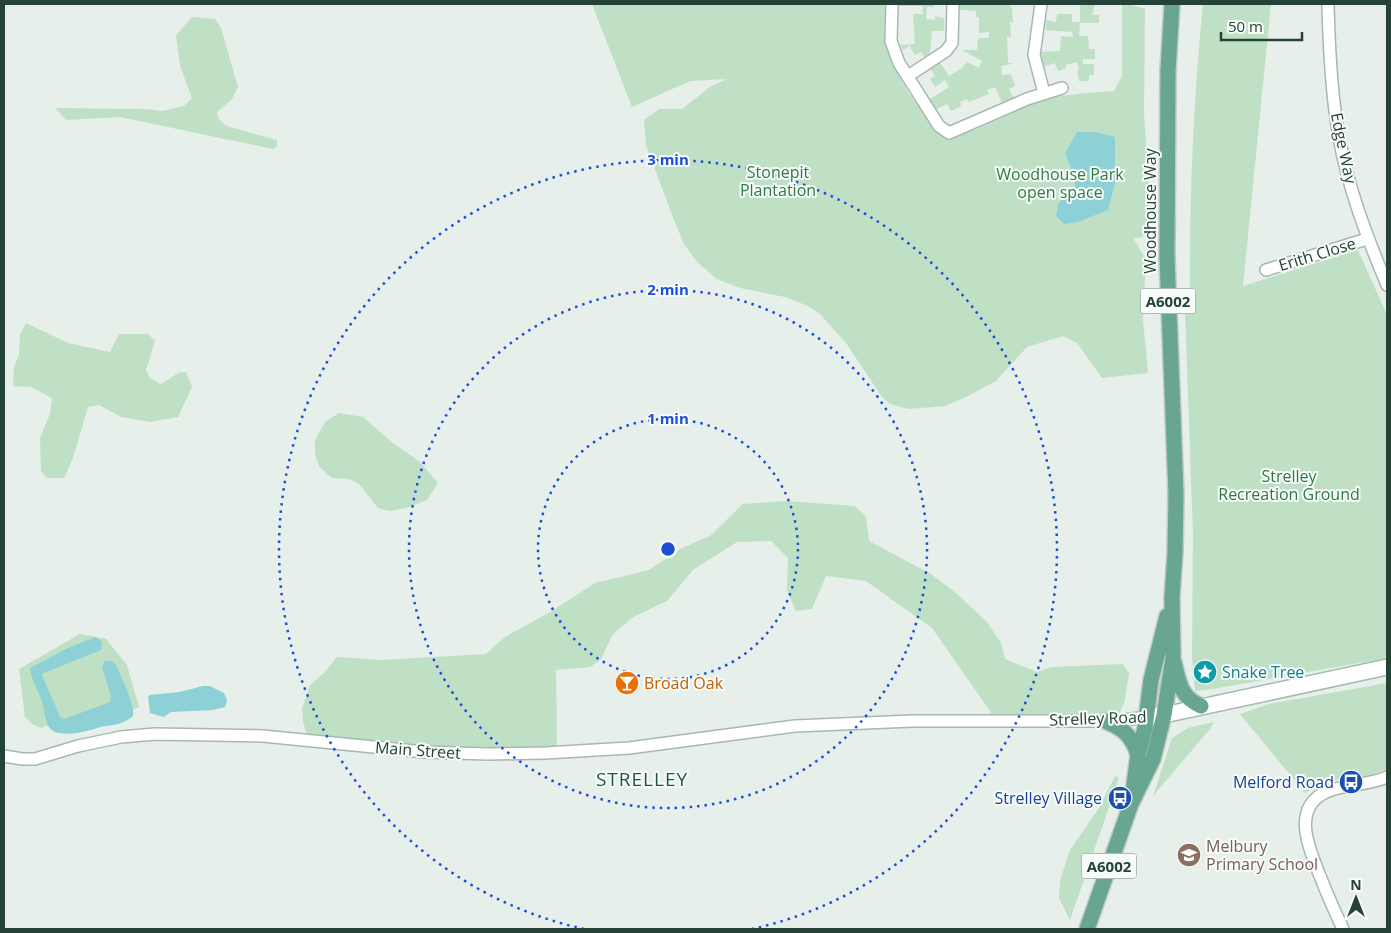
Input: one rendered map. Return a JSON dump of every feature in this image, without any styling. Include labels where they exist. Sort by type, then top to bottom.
[{"type":"main road","name":"Woodhouse Way","points":[[1164,715],[1173,658],[1172,598],[1176,494],[1167,248],[1168,71],[1172,4]]},
{"type":"main road","name":"Woodhouse Way","points":[[1146,717],[1151,680],[1172,598]]},
{"type":"main road","name":"A6002","points":[[1173,658],[1178,681],[1184,694],[1191,702],[1201,706]]},
{"type":"main road","name":"Strelley Road","points":[[1146,717],[1164,715],[1387,667]]},
{"type":"main road","name":"A6002","points":[[1086,929],[1132,804],[1153,758],[1164,715]]},
{"type":"main road","name":"A6002","points":[[1132,804],[1138,755],[1146,717]]},
{"type":"main road","points":[[1105,721],[1126,732],[1134,744],[1138,755]]},
{"type":"street","points":[[892,4],[891,41],[899,63],[939,126],[949,133],[1027,98],[1062,88]]},
{"type":"street","points":[[908,76],[946,51],[952,43],[953,4]]},
{"type":"street","points":[[1041,4],[1034,55],[1044,93]]},
{"type":"street","name":"Edge Way","points":[[1328,4],[1329,61],[1339,138],[1360,218],[1368,239],[1383,262],[1387,285]]},
{"type":"street","name":"Erith Close","points":[[1266,270],[1368,239]]},
{"type":"street","name":"Strelley Road","points":[[834,724],[912,720],[1105,721],[1146,717]]},
{"type":"street","name":"Main Street","points":[[4,756],[22,759],[35,758],[112,739],[155,734],[263,736],[455,754],[560,753],[629,748],[795,726],[834,724]]},
{"type":"street","points":[[1343,929],[1309,848],[1305,826],[1306,816],[1310,804],[1323,793],[1336,788],[1369,784],[1387,777]]},
{"type":"green space","points":[[592,4],[886,4],[884,29],[893,65],[909,94],[945,139],[979,128],[1023,107],[1044,100],[1074,94],[1114,91],[1122,76],[1122,4],[1145,9],[1144,114],[1151,213],[1147,234],[1139,238],[1133,238],[1146,259],[1143,320],[1148,373],[1102,378],[1077,343],[1063,336],[1027,347],[996,381],[945,406],[908,409],[890,404],[882,397],[846,343],[820,314],[808,306],[785,297],[740,288],[717,279],[697,262],[684,244],[672,215],[646,145],[644,120],[659,109],[682,109],[711,86],[727,79],[690,81],[632,107]]},
{"type":"green space","points":[[896,4],[935,4],[934,7],[927,7],[926,19],[935,20],[935,16],[944,18],[944,31],[932,31],[930,52],[925,58],[921,52],[915,55],[910,46],[903,50],[901,45],[915,44],[913,14],[923,14],[923,6],[899,6]]},
{"type":"green space","points":[[956,4],[1009,4],[1012,9],[1013,22],[1010,22],[1011,37],[1007,37],[1008,63],[1012,64],[1001,66],[1002,75],[1011,74],[1015,86],[1009,89],[1014,99],[1004,103],[1001,101],[995,87],[987,90],[989,94],[969,102],[967,99],[960,102],[961,106],[951,111],[947,104],[933,111],[929,104],[930,99],[949,87],[945,80],[935,87],[930,79],[935,76],[930,68],[939,63],[949,76],[962,68],[967,62],[979,68],[982,61],[962,50],[977,50],[978,38],[989,38],[989,32],[979,33],[979,17],[976,17],[976,11],[960,10]]},
{"type":"green space","points":[[1082,4],[1095,4],[1092,15],[1099,15],[1099,23],[1080,23],[1079,36],[1088,36],[1089,49],[1095,49],[1095,59],[1083,59],[1083,64],[1094,64],[1094,75],[1089,75],[1089,81],[1079,81],[1077,62],[1066,65],[1066,68],[1058,71],[1055,63],[1042,67],[1041,52],[1060,51],[1061,36],[1073,37],[1072,32],[1046,30],[1046,20],[1056,22],[1057,14],[1072,14],[1072,22],[1080,22],[1080,6]]},
{"type":"green space","name":"Strelley Recreation Ground","points":[[1203,4],[1271,4],[1243,286],[1358,250],[1387,315],[1387,658],[1195,691],[1192,658],[1193,535],[1185,310],[1190,306],[1192,155]]},
{"type":"green space","points":[[192,17],[215,19],[221,28],[238,87],[232,99],[217,112],[219,119],[226,126],[277,140],[277,146],[273,149],[120,117],[66,120],[55,108],[162,111],[184,106],[192,98],[180,66],[176,35]]},
{"type":"green space","points":[[26,323],[68,343],[110,352],[119,334],[148,334],[155,341],[146,370],[150,378],[161,384],[180,372],[186,372],[192,387],[178,417],[150,422],[121,417],[99,405],[88,407],[73,458],[64,478],[47,478],[41,471],[40,438],[50,414],[52,398],[31,387],[13,386],[14,367],[19,355],[20,335]]},
{"type":"green space","points":[[339,413],[363,417],[393,443],[420,462],[438,483],[427,500],[406,508],[389,511],[378,508],[359,484],[349,479],[333,478],[328,475],[319,466],[315,454],[315,440],[325,422]]},
{"type":"green space","points":[[787,501],[855,506],[866,517],[869,541],[931,574],[956,593],[987,622],[1001,643],[1005,659],[1037,672],[1052,667],[1123,664],[1129,673],[1125,701],[1118,716],[994,717],[932,628],[866,581],[826,576],[812,609],[796,611],[787,591],[788,558],[771,541],[737,542],[693,570],[667,601],[633,617],[613,634],[601,659],[590,667],[556,670],[557,747],[495,749],[424,748],[307,736],[302,708],[310,685],[325,672],[337,657],[381,660],[486,654],[505,637],[552,611],[595,583],[649,570],[682,548],[710,536],[743,504]]},
{"type":"green space","points":[[80,634],[106,639],[127,665],[139,707],[133,710],[111,702],[41,728],[32,724],[25,717],[19,669]]},
{"type":"green space","points":[[1387,683],[1387,769],[1359,778],[1339,779],[1321,784],[1305,793],[1240,714],[1269,704]]},
{"type":"green space","points":[[1214,722],[1153,796],[1172,738],[1188,728]]},
{"type":"green space","points":[[1115,776],[1119,778],[1070,920],[1059,898],[1060,881],[1070,850],[1099,808]]},
{"type":"water","points":[[1077,132],[1095,132],[1115,137],[1115,183],[1108,210],[1078,222],[1064,224],[1056,216],[1058,204],[1075,187],[1075,178],[1065,153]]},
{"type":"water","points":[[96,637],[102,642],[101,650],[42,675],[60,717],[64,719],[110,702],[111,696],[102,667],[105,661],[112,661],[116,665],[132,704],[133,716],[119,724],[79,733],[64,734],[53,731],[46,721],[43,704],[30,668],[70,647]]},
{"type":"water","points":[[210,686],[224,693],[227,700],[225,707],[213,710],[171,712],[164,717],[150,713],[148,696],[179,692]]},
{"type":"place","name":"Snake Tree","points":[[1205,672]]},
{"type":"place","name":"Broad Oak","points":[[627,683]]},
{"type":"place","name":"Melford Road","points":[[1351,782]]},
{"type":"place","name":"Strelley Village","points":[[1120,798]]},
{"type":"place","name":"Melbury Primary School","points":[[1189,855]]},
{"type":"district","name":"STRELLEY","points":[[642,779]]},
{"type":"park label","name":"Stonepit Plantation","points":[[778,181]]},
{"type":"park label","name":"Woodhouse Park open space","points":[[1060,183]]}]
